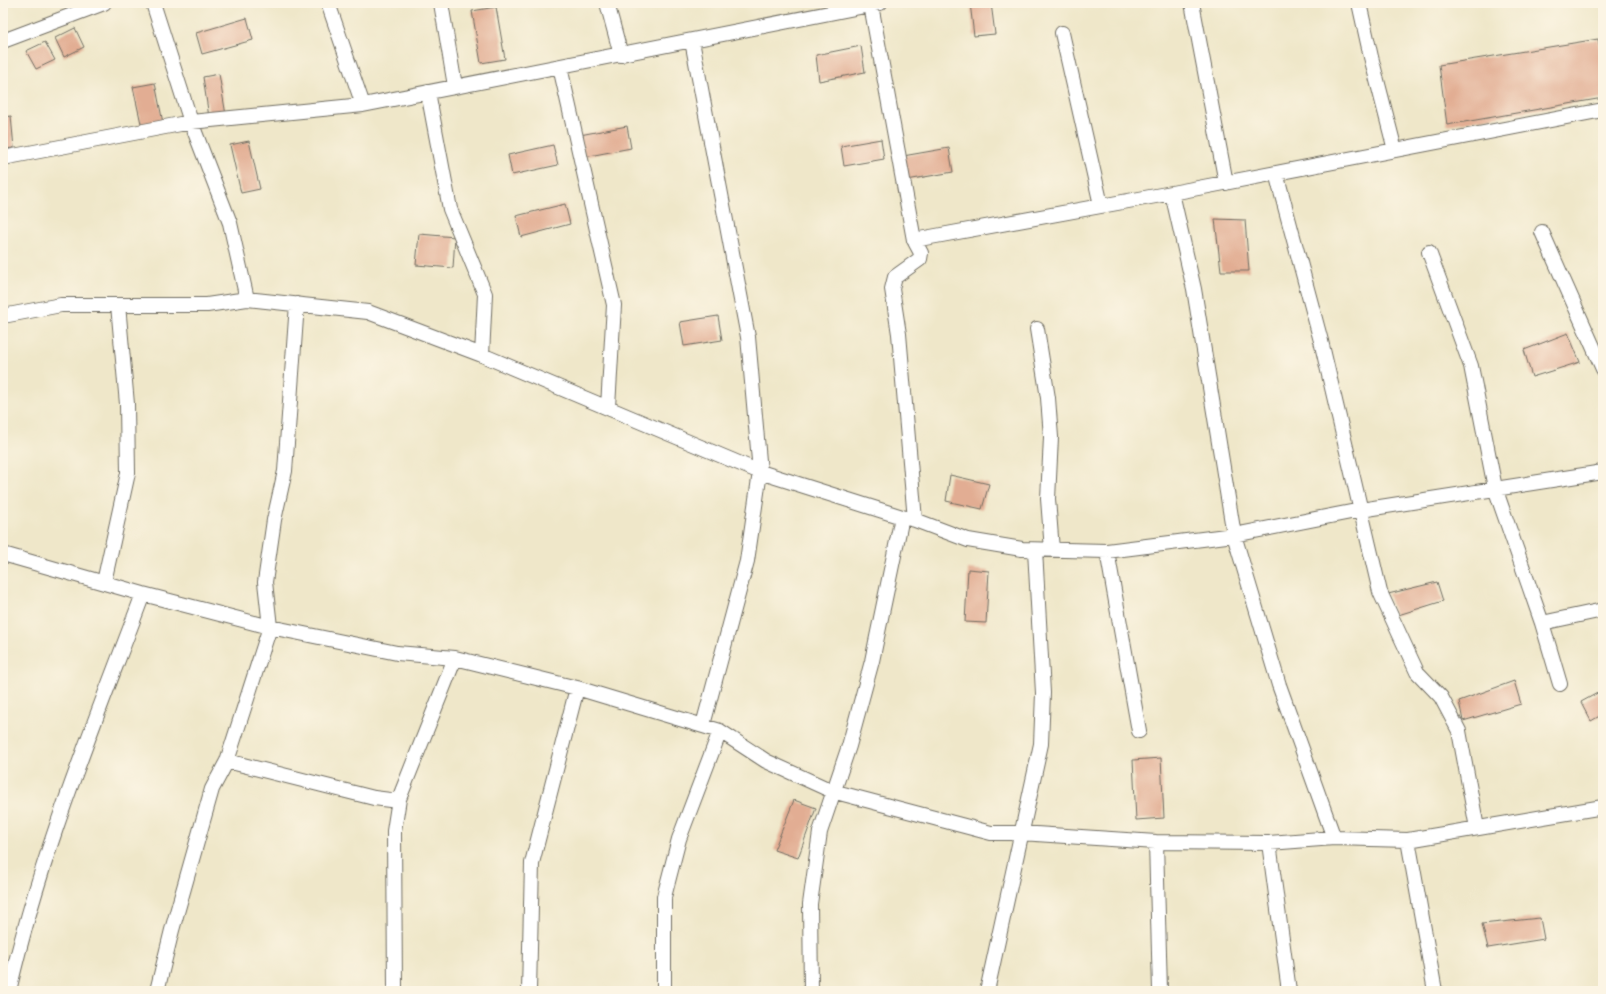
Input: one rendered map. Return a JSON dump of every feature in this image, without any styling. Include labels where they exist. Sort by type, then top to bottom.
[{"type":"street","points":[[3,40],[104,3]]},
{"type":"street","points":[[153,3],[191,122],[230,222],[247,299]]},
{"type":"street","points":[[328,3],[363,105]]},
{"type":"street","points":[[442,3],[455,86]]},
{"type":"street","points":[[607,3],[621,55]]},
{"type":"street","points":[[1192,3],[1226,183]]},
{"type":"street","points":[[1359,3],[1395,150]]},
{"type":"street","points":[[3,158],[191,122],[363,105],[876,4],[914,240],[921,253],[920,259],[895,277],[892,289],[899,334],[909,518],[872,661],[848,746],[832,790],[820,832],[811,888],[811,991]]},
{"type":"street","points":[[1062,33],[1101,205]]},
{"type":"street","points":[[692,41],[748,337],[760,472],[747,561],[702,725]]},
{"type":"street","points":[[560,67],[614,305],[608,407]]},
{"type":"street","points":[[428,92],[450,209],[485,294],[482,355]]},
{"type":"street","points":[[914,240],[1226,183],[1603,110]]},
{"type":"street","points":[[1276,173],[1321,341],[1362,510],[1380,592],[1417,672],[1442,697],[1459,731],[1477,828]]},
{"type":"street","points":[[1172,193],[1194,288],[1234,535],[1279,685],[1334,838]]},
{"type":"street","points":[[1542,232],[1603,369]]},
{"type":"street","points":[[1429,252],[1471,366],[1495,488],[1542,623],[1560,684]]},
{"type":"street","points":[[3,316],[61,305],[207,305],[247,299],[368,312],[482,355],[760,472],[909,518],[968,540],[1022,550],[1107,551],[1234,535],[1362,510],[1603,472]]},
{"type":"street","points":[[157,991],[172,930],[212,789],[227,761],[270,627],[265,582],[274,520],[285,471],[297,304]]},
{"type":"street","points":[[104,582],[128,473],[127,404],[118,305]]},
{"type":"street","points":[[1037,329],[1048,398],[1051,437],[1048,499],[1052,550]]},
{"type":"street","points":[[987,991],[1041,744],[1043,693],[1035,550]]},
{"type":"street","points":[[1107,551],[1139,731]]},
{"type":"street","points":[[3,554],[144,594],[270,627],[397,653],[455,658],[577,688],[720,731],[766,761],[832,790],[991,834],[1021,833],[1156,842],[1269,843],[1334,838],[1408,840],[1603,807]]},
{"type":"street","points":[[9,991],[32,904],[60,817],[144,594]]},
{"type":"street","points":[[1542,623],[1603,610]]},
{"type":"street","points":[[395,991],[394,831],[399,799],[455,658]]},
{"type":"street","points":[[529,991],[532,862],[577,688]]},
{"type":"street","points":[[664,991],[664,897],[679,839],[720,731]]},
{"type":"street","points":[[227,761],[374,798],[390,800],[399,799]]},
{"type":"street","points":[[1408,840],[1435,991]]},
{"type":"street","points":[[1156,842],[1160,991]]},
{"type":"street","points":[[1269,843],[1289,991]]},
{"type":"building","points":[[970,3],[991,3],[995,34],[974,36]]},
{"type":"building","points":[[496,7],[505,59],[481,63],[472,11]]},
{"type":"building","points":[[247,18],[253,40],[202,54],[196,33]]},
{"type":"building","points":[[75,28],[84,47],[64,57],[55,38]]},
{"type":"building","points":[[1598,39],[1603,66],[1603,98],[1447,125],[1439,65]]},
{"type":"building","points":[[45,42],[55,60],[36,69],[26,51]]},
{"type":"building","points":[[861,46],[865,72],[819,81],[816,55]]},
{"type":"building","points":[[219,74],[227,121],[210,124],[203,77]]},
{"type":"building","points":[[155,83],[163,123],[142,128],[133,87]]},
{"type":"building","points":[[11,116],[14,148],[3,149],[3,117]]},
{"type":"building","points":[[627,126],[631,148],[584,157],[580,135]]},
{"type":"building","points":[[881,139],[884,159],[844,166],[841,146]]},
{"type":"building","points":[[249,141],[260,189],[241,193],[230,145]]},
{"type":"building","points":[[553,145],[558,165],[512,175],[508,155]]},
{"type":"building","points":[[949,148],[953,172],[907,180],[903,156]]},
{"type":"building","points":[[565,204],[570,224],[521,237],[516,216]]},
{"type":"building","points":[[1215,219],[1245,220],[1249,271],[1221,271]]},
{"type":"building","points":[[419,234],[455,237],[453,268],[416,265]]},
{"type":"building","points":[[718,316],[722,340],[684,346],[680,322]]},
{"type":"building","points":[[1568,333],[1580,362],[1532,377],[1524,350]]},
{"type":"building","points":[[950,475],[989,484],[982,509],[946,501]]},
{"type":"building","points":[[968,569],[989,571],[986,623],[965,622]]},
{"type":"building","points":[[1437,582],[1443,601],[1395,616],[1388,594]]},
{"type":"building","points":[[1514,681],[1521,704],[1463,721],[1459,701]]},
{"type":"building","points":[[1603,690],[1603,714],[1591,721],[1581,702]]},
{"type":"building","points":[[1161,758],[1164,818],[1136,820],[1133,760]]},
{"type":"building","points":[[794,800],[816,808],[798,858],[774,850]]},
{"type":"building","points":[[1540,918],[1544,939],[1488,948],[1482,924]]}]
